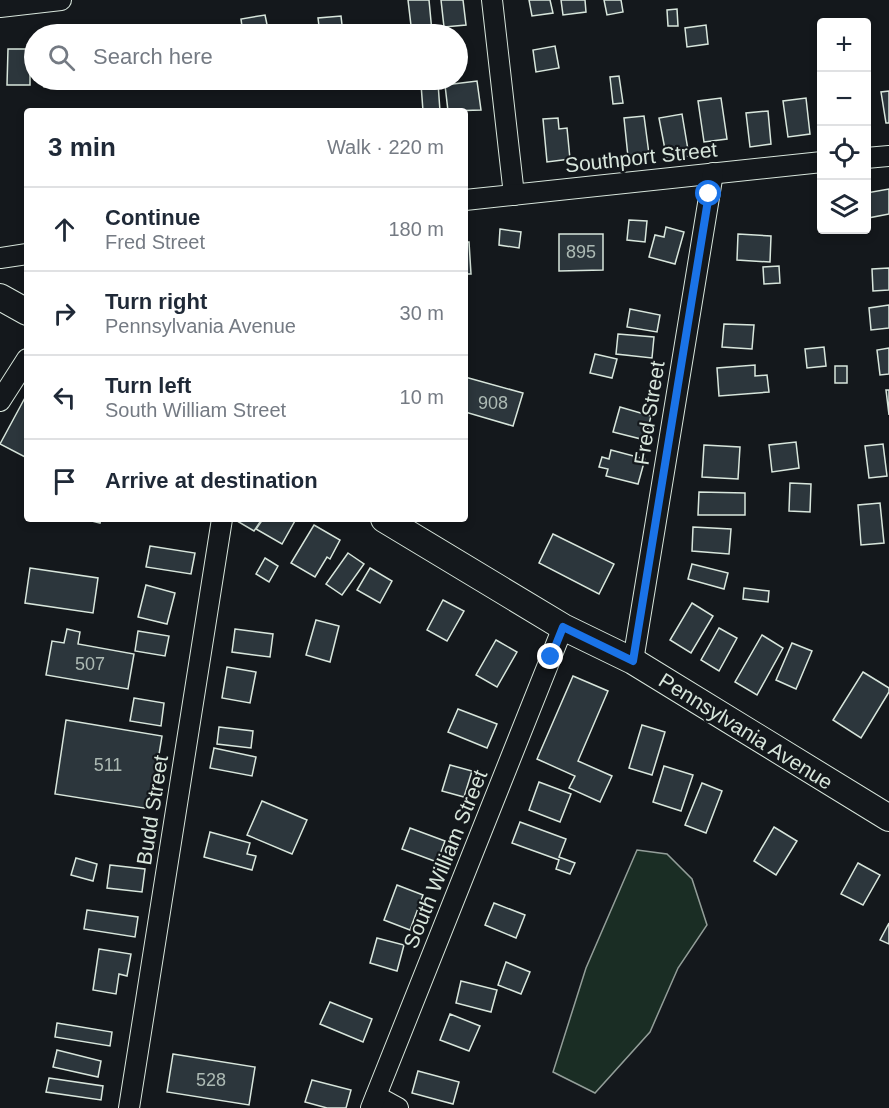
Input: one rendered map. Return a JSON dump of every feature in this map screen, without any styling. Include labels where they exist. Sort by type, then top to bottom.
[{"type":"main road","points":[[0,297],[24,310]]},
{"type":"main road","name":"Pennsylvania Avenue","points":[[389,522],[563,627],[633,661],[889,818]]},
{"type":"street","points":[[0,7],[61,0]]},
{"type":"street","points":[[492,0],[514,195]]},
{"type":"street","points":[[871,158],[889,156]]},
{"type":"street","name":"Southport Street","points":[[468,200],[817,163]]},
{"type":"street","name":"Fred Street","points":[[633,661],[713,173]]},
{"type":"street","points":[[0,258],[24,254]]},
{"type":"street","points":[[0,401],[24,364]]},
{"type":"street","name":"Budd Street","points":[[129,1108],[222,522]]},
{"type":"street","name":"South William Street","points":[[374,1102],[563,627]]},
{"type":"street","points":[[374,1102],[398,1108]]},
{"type":"green space","points":[[637,850],[667,854],[692,879],[707,925],[678,968],[650,1032],[595,1093],[553,1072],[586,968]]},
{"type":"building","points":[[408,0],[429,0],[431,24],[411,24]]},
{"type":"building","points":[[441,0],[463,0],[466,24],[444,24]]},
{"type":"building","points":[[529,0],[550,0],[553,13],[532,16]]},
{"type":"building","points":[[561,0],[585,0],[586,12],[563,15]]},
{"type":"building","points":[[604,0],[621,0],[623,12],[607,15]]},
{"type":"building","points":[[677,9],[678,26],[668,26],[667,10]]},
{"type":"building","points":[[265,15],[267,24],[242,24],[241,19]]},
{"type":"building","points":[[341,16],[342,24],[319,24],[318,18]]},
{"type":"building","points":[[706,25],[708,44],[687,47],[685,28]]},
{"type":"building","points":[[555,46],[559,68],[536,72],[533,50]]},
{"type":"building","points":[[8,49],[24,49],[24,85],[7,85]]},
{"type":"building","points":[[619,76],[623,103],[613,104],[610,77]]},
{"type":"building","points":[[477,81],[481,110],[448,108],[446,90],[468,90],[468,82]]},
{"type":"building","points":[[421,90],[438,90],[440,108],[423,108]]},
{"type":"building","points":[[889,91],[889,123],[886,123],[881,92]]},
{"type":"building","points":[[721,98],[727,139],[704,142],[698,101]]},
{"type":"building","points":[[806,98],[810,134],[788,137],[783,101]]},
{"type":"building","points":[[768,111],[771,144],[750,147],[746,113]]},
{"type":"building","points":[[682,114],[689,156],[667,160],[659,118]]},
{"type":"building","points":[[644,116],[649,154],[628,157],[624,118]]},
{"type":"building","points":[[558,118],[559,129],[567,128],[570,159],[547,162],[543,119]]},
{"type":"building","points":[[889,189],[889,214],[871,217],[871,192]]},
{"type":"building","points":[[629,220],[647,221],[645,242],[627,240]]},
{"type":"building","points":[[666,227],[684,232],[675,264],[649,257],[655,235],[664,237]]},
{"type":"building","points":[[500,229],[521,232],[519,248],[499,245]]},
{"type":"building","points":[[559,234],[603,234],[603,270],[559,271]]},
{"type":"building","points":[[738,234],[771,236],[770,262],[737,260]]},
{"type":"building","points":[[468,242],[469,242],[471,274],[468,274]]},
{"type":"building","points":[[779,266],[780,283],[764,284],[763,267]]},
{"type":"building","points":[[889,268],[889,290],[873,291],[872,269]]},
{"type":"building","points":[[889,305],[889,328],[871,330],[869,308]]},
{"type":"building","points":[[630,309],[660,315],[657,332],[627,327]]},
{"type":"building","points":[[724,324],[754,325],[752,349],[722,347]]},
{"type":"building","points":[[618,334],[654,337],[652,358],[616,354]]},
{"type":"building","points":[[824,347],[826,366],[807,368],[805,349]]},
{"type":"building","points":[[889,348],[889,374],[880,375],[877,350]]},
{"type":"building","points":[[595,354],[617,359],[612,378],[590,373]]},
{"type":"building","points":[[755,365],[755,376],[767,375],[769,392],[719,396],[717,368]]},
{"type":"building","points":[[835,366],[847,366],[847,383],[835,383]]},
{"type":"building","points":[[468,378],[523,393],[513,426],[468,413]]},
{"type":"building","points":[[886,390],[889,390],[889,415]]},
{"type":"building","points":[[24,400],[24,456],[0,444]]},
{"type":"building","points":[[620,407],[651,416],[645,440],[613,432]]},
{"type":"building","points":[[796,442],[799,468],[772,472],[769,445]]},
{"type":"building","points":[[883,444],[887,476],[869,478],[865,446]]},
{"type":"building","points":[[704,445],[740,447],[738,479],[702,477]]},
{"type":"building","points":[[611,450],[645,459],[638,484],[606,476],[608,469],[599,467],[602,457],[609,459]]},
{"type":"building","points":[[790,483],[811,484],[810,512],[789,511]]},
{"type":"building","points":[[699,492],[745,493],[745,515],[698,515]]},
{"type":"building","points":[[880,503],[884,543],[861,545],[858,505]]},
{"type":"building","points":[[239,522],[260,522],[254,531]]},
{"type":"building","points":[[261,522],[294,522],[282,544],[256,529]]},
{"type":"building","points":[[314,525],[340,540],[330,559],[327,557],[315,577],[291,563]]},
{"type":"building","points":[[693,527],[731,529],[729,554],[692,551]]},
{"type":"building","points":[[553,534],[614,564],[599,594],[539,563]]},
{"type":"building","points":[[150,546],[195,553],[191,574],[146,567]]},
{"type":"building","points":[[348,553],[364,564],[342,595],[326,584]]},
{"type":"building","points":[[265,558],[278,566],[269,582],[256,574]]},
{"type":"building","points":[[692,564],[728,573],[724,589],[688,579]]},
{"type":"building","points":[[30,568],[98,578],[93,613],[25,603]]},
{"type":"building","points":[[370,568],[392,581],[380,603],[357,590]]},
{"type":"building","points":[[146,585],[175,593],[167,624],[138,617]]},
{"type":"building","points":[[744,588],[769,591],[768,602],[743,599]]},
{"type":"building","points":[[443,600],[464,611],[447,641],[427,630]]},
{"type":"building","points":[[692,603],[713,616],[691,653],[670,640]]},
{"type":"building","points":[[316,620],[339,626],[330,662],[306,655]]},
{"type":"building","points":[[719,628],[737,638],[719,671],[701,660]]},
{"type":"building","points":[[67,629],[80,632],[78,644],[134,654],[128,689],[46,675],[52,641],[64,643]]},
{"type":"building","points":[[235,629],[273,634],[270,657],[232,652]]},
{"type":"building","points":[[138,631],[169,636],[165,656],[135,651]]},
{"type":"building","points":[[762,635],[783,648],[757,695],[735,682]]},
{"type":"building","points":[[496,640],[517,652],[497,687],[476,675]]},
{"type":"building","points":[[792,643],[812,651],[796,689],[776,680]]},
{"type":"building","points":[[227,667],[256,672],[250,703],[222,698]]},
{"type":"building","points":[[863,672],[889,688],[889,692],[861,738],[833,720]]},
{"type":"building","points":[[573,676],[608,691],[578,761],[612,776],[600,802],[569,788],[575,776],[537,759]]},
{"type":"building","points":[[134,698],[164,703],[161,726],[130,721]]},
{"type":"building","points":[[458,709],[497,724],[487,748],[448,732]]},
{"type":"building","points":[[66,720],[162,736],[150,809],[55,794]]},
{"type":"building","points":[[642,725],[665,732],[652,775],[629,768]]},
{"type":"building","points":[[219,727],[253,731],[251,748],[217,744]]},
{"type":"building","points":[[214,748],[256,757],[252,776],[210,768]]},
{"type":"building","points":[[450,765],[472,771],[464,797],[442,791]]},
{"type":"building","points":[[664,766],[693,775],[681,811],[653,802]]},
{"type":"building","points":[[539,782],[571,794],[560,822],[529,810]]},
{"type":"building","points":[[702,783],[722,791],[706,833],[685,825]]},
{"type":"building","points":[[262,801],[307,820],[292,854],[247,835]]},
{"type":"building","points":[[520,822],[566,839],[559,857],[575,863],[570,874],[556,869],[559,860],[512,843]]},
{"type":"building","points":[[774,827],[797,841],[776,875],[754,861]]},
{"type":"building","points":[[410,828],[445,841],[437,862],[402,849]]},
{"type":"building","points":[[210,832],[250,843],[247,854],[256,856],[252,870],[204,857]]},
{"type":"building","points":[[76,858],[97,864],[93,881],[71,875]]},
{"type":"building","points":[[858,863],[880,875],[863,905],[841,894]]},
{"type":"building","points":[[110,865],[145,869],[142,892],[107,888]]},
{"type":"building","points":[[397,885],[423,895],[410,930],[384,920]]},
{"type":"building","points":[[494,903],[525,915],[516,938],[485,925]]},
{"type":"building","points":[[87,910],[138,917],[135,937],[84,929]]},
{"type":"building","points":[[889,923],[889,944],[880,940]]},
{"type":"building","points":[[377,938],[404,945],[397,971],[370,963]]},
{"type":"building","points":[[99,949],[131,954],[127,976],[119,974],[116,994],[93,990]]},
{"type":"building","points":[[506,962],[530,972],[521,994],[498,985]]},
{"type":"building","points":[[461,981],[497,990],[491,1012],[456,1003]]},
{"type":"building","points":[[330,1002],[372,1019],[363,1042],[320,1024]]},
{"type":"building","points":[[450,1014],[480,1026],[469,1051],[440,1040]]},
{"type":"building","points":[[57,1023],[112,1032],[110,1046],[55,1037]]},
{"type":"building","points":[[57,1050],[101,1061],[98,1077],[53,1067]]},
{"type":"building","points":[[173,1054],[255,1067],[249,1105],[167,1092]]},
{"type":"building","points":[[418,1071],[459,1082],[453,1104],[412,1093]]},
{"type":"building","points":[[49,1078],[103,1086],[101,1100],[46,1092]]},
{"type":"building","points":[[312,1080],[351,1090],[346,1108],[327,1108],[305,1102]]},
{"type":"route","points":[[551,657],[563,627],[633,661],[709,194]]}]
